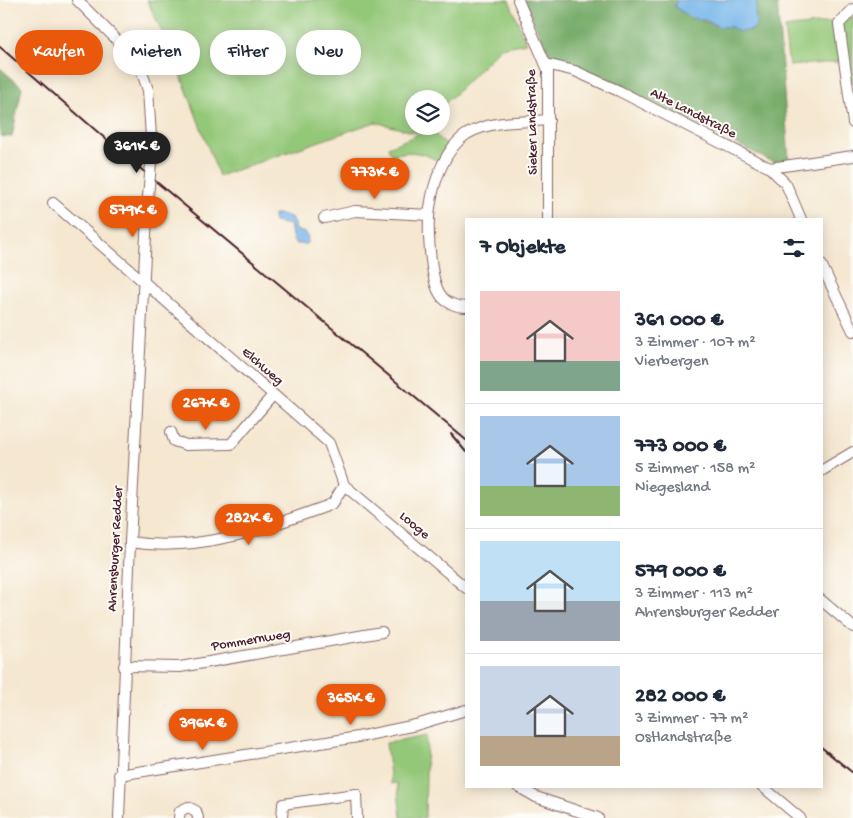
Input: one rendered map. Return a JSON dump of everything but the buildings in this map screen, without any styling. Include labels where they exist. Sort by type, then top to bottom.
[{"type":"street","name":"Ahrensburger Redder","points":[[77,0],[138,61],[148,90],[152,152],[142,281],[119,775],[119,818]]},
{"type":"street","name":"Sieker Landstraße","points":[[518,0],[546,64],[549,120],[548,218]]},
{"type":"street","points":[[853,9],[840,24],[853,123]]},
{"type":"street","name":"Alte Landstraße","points":[[546,64],[575,71],[619,90],[770,168],[786,184],[801,218]]},
{"type":"street","points":[[465,307],[449,303],[441,296],[436,285],[429,215],[437,183],[448,154],[467,134],[491,124],[549,120]]},
{"type":"street","points":[[770,168],[853,156]]},
{"type":"street","points":[[53,203],[142,281]]},
{"type":"street","points":[[324,218],[355,211],[429,215]]},
{"type":"street","points":[[823,268],[853,332]]},
{"type":"street","name":"Elchweg","points":[[142,281],[329,443],[344,486]]},
{"type":"street","points":[[171,432],[174,441],[186,445],[231,444],[273,395]]},
{"type":"street","points":[[823,470],[853,452]]},
{"type":"street","points":[[130,542],[155,546],[179,545],[256,532],[333,503],[344,486]]},
{"type":"street","name":"Looge","points":[[344,486],[465,587]]},
{"type":"street","points":[[823,602],[853,627]]},
{"type":"street","name":"Pommernweg","points":[[124,666],[180,667],[382,632]]},
{"type":"street","points":[[119,775],[358,737],[465,714]]},
{"type":"street","points":[[520,788],[536,797],[598,818]]},
{"type":"street","points":[[764,788],[800,818]]},
{"type":"street","points":[[282,818],[283,804],[356,794],[357,818]]},
{"type":"street","points":[[179,818],[180,811],[188,807],[196,811],[198,818]]},
{"type":"green space","points":[[147,0],[509,0],[526,43],[501,48],[450,99],[450,90],[405,90],[405,130],[375,122],[219,176],[181,75],[200,75],[200,30],[161,30]]},
{"type":"green space","points":[[524,0],[676,0],[675,7],[680,10],[703,21],[719,26],[731,27],[755,12],[757,0],[777,0],[789,160],[773,162],[597,75],[550,57]]},
{"type":"green space","points":[[853,16],[853,83],[851,83],[848,61],[789,66],[784,28],[847,20]]},
{"type":"green space","points":[[0,68],[22,87],[12,137],[0,136]]},
{"type":"green space","points":[[417,135],[436,135],[448,147],[440,163],[429,156],[417,153],[392,155],[388,147]]},
{"type":"green space","points":[[427,735],[425,818],[401,818],[397,783],[391,784],[386,743]]},
{"type":"water","points":[[676,0],[757,0],[755,12],[757,23],[753,30],[739,32],[731,27],[719,27],[705,20],[691,18],[675,7]]},
{"type":"water","points":[[277,214],[291,217],[296,230],[307,234],[308,241],[306,244],[296,244],[293,241],[290,225],[274,222],[273,216]]},
{"type":"railway","points":[[0,47],[123,154],[465,439]]},
{"type":"railway","points":[[451,434],[465,451]]},
{"type":"railway","points":[[823,749],[853,773]]}]
